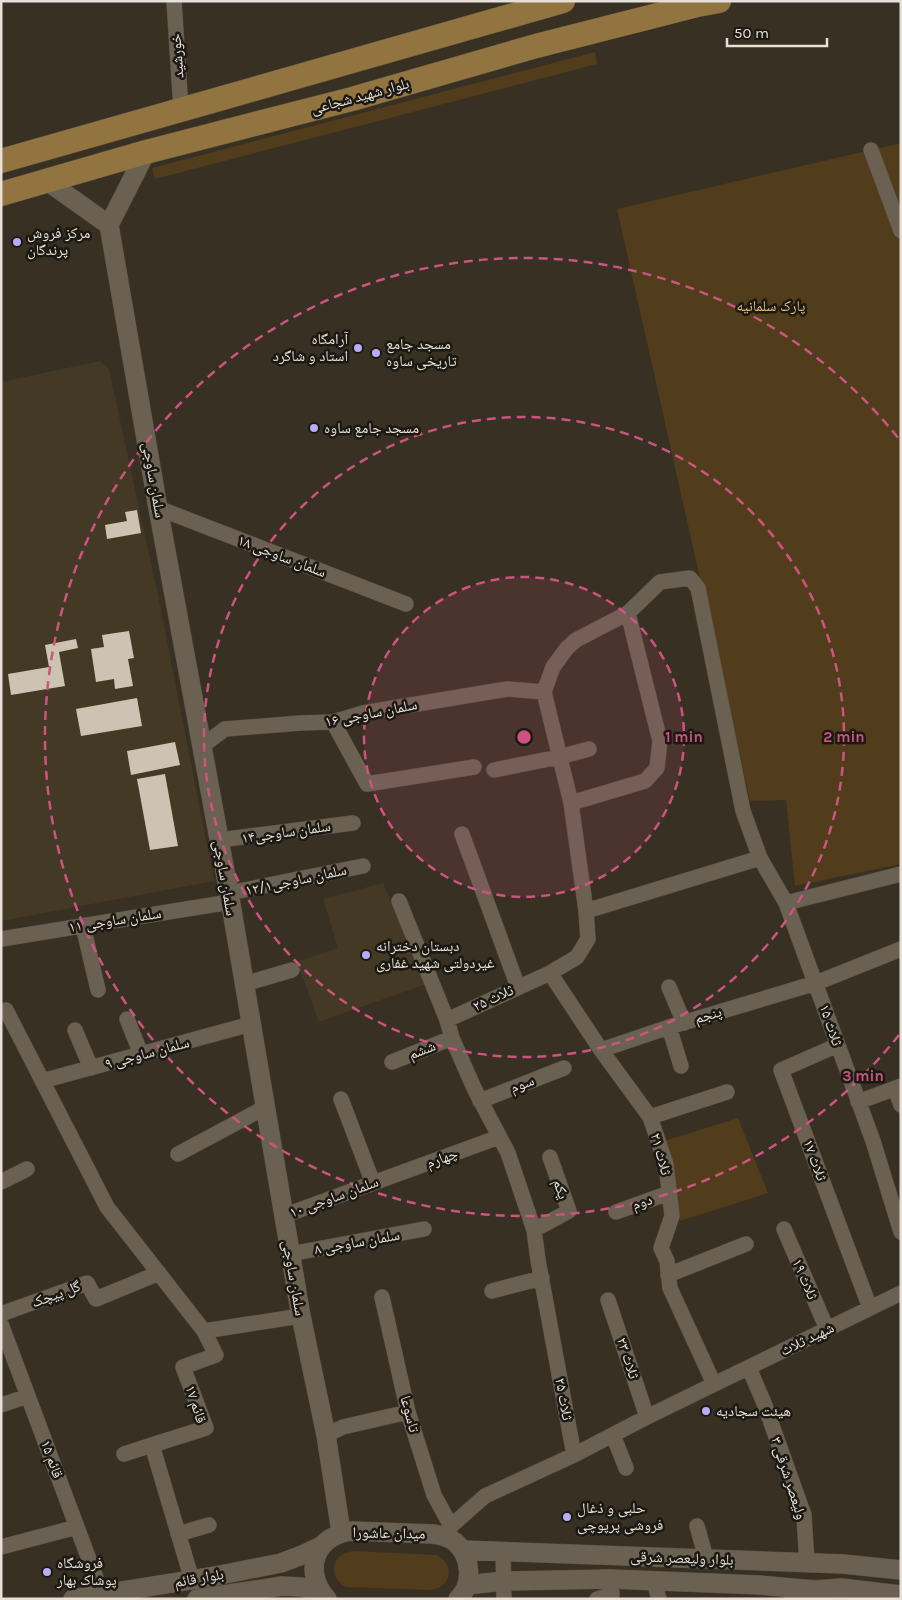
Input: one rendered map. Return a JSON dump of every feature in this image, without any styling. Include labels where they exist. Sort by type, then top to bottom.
[{"type":"main road","points":[[1,161],[563,1]]},
{"type":"main road","points":[[563,1],[557,14],[558,23],[563,32],[572,37]]},
{"type":"main road","name":"بلوار شهید شجاعی","points":[[1,194],[146,152],[352,99],[536,46],[719,1]]},
{"type":"main road","points":[[523,12],[533,14],[542,20],[545,29],[543,38],[536,46]]},
{"type":"street","name":"خورشید","points":[[174,1],[181,110]]},
{"type":"street","points":[[871,150],[901,231]]},
{"type":"street","points":[[47,181],[110,225],[146,152]]},
{"type":"street","name":"سلمان ساوجی","points":[[110,225],[158,508],[230,898],[300,1316],[326,1435],[341,1532]]},
{"type":"street","name":"سلمان ساوجی ۱۸","points":[[158,508],[406,604]]},
{"type":"street","name":"ثلاث ۱۵","points":[[628,613],[660,582],[690,578],[698,588],[743,811],[760,858],[786,903],[897,1207],[901,1232]]},
{"type":"street","points":[[544,692],[553,667],[567,648],[588,632],[628,613],[660,741],[657,768],[645,781],[571,803]]},
{"type":"street","name":"سلمان ساوجی ۱۶","points":[[202,746],[225,728],[333,722],[363,713],[507,689],[544,692]]},
{"type":"street","name":"ثلاث ۲۵","points":[[544,692],[571,803],[588,939],[577,957],[550,973],[448,1020],[452,1038],[480,1101],[508,1153],[534,1230],[574,1455]]},
{"type":"street","points":[[333,722],[367,784],[474,767]]},
{"type":"street","points":[[494,770],[560,757],[589,749]]},
{"type":"street","name":"سلمان ساوجی۱۴","points":[[219,840],[353,823]]},
{"type":"street","points":[[462,834],[518,987]]},
{"type":"street","points":[[586,911],[760,858]]},
{"type":"street","name":"سلمان ساوجی۱۲/۱","points":[[230,898],[363,866]]},
{"type":"street","points":[[786,903],[901,874]]},
{"type":"street","name":"سلمان ساوجی ۱۱","points":[[1,939],[83,926],[230,898]]},
{"type":"street","points":[[399,901],[448,1020]]},
{"type":"street","points":[[83,926],[98,990]]},
{"type":"street","name":"پنجم","points":[[601,1050],[668,1027],[816,983],[901,949]]},
{"type":"street","points":[[244,984],[292,970]]},
{"type":"street","name":"ثلاث ۲۱","points":[[550,973],[601,1050],[650,1117],[666,1164],[672,1216],[661,1248],[666,1261],[670,1288],[714,1384]]},
{"type":"street","points":[[669,987],[684,1023]]},
{"type":"street","points":[[1,1012],[6,1010],[108,1206],[204,1331],[300,1316]]},
{"type":"street","points":[[127,1019],[141,1054]]},
{"type":"street","name":"سلمان ساوجی ۹","points":[[42,1081],[251,1024]]},
{"type":"street","points":[[668,1027],[681,1066]]},
{"type":"street","points":[[75,1030],[91,1068]]},
{"type":"street","name":"ششم","points":[[392,1062],[452,1038]]},
{"type":"street","name":"ثلاث ۱۷","points":[[838,1045],[781,1070],[870,1308]]},
{"type":"street","name":"سوم","points":[[480,1101],[564,1068]]},
{"type":"street","points":[[858,1102],[898,1087],[901,1105]]},
{"type":"street","points":[[650,1117],[727,1092]]},
{"type":"street","points":[[341,1099],[379,1181]]},
{"type":"street","points":[[178,1154],[266,1107]]},
{"type":"street","name":"چهارم","points":[[379,1181],[499,1137]]},
{"type":"street","name":"یکم","points":[[534,1230],[569,1211],[550,1157]]},
{"type":"street","points":[[1,1182],[27,1169]]},
{"type":"street","name":"سلمان ساوجی ۱۰","points":[[283,1216],[379,1181]]},
{"type":"street","name":"دوم","points":[[616,1212],[669,1193]]},
{"type":"street","name":"سلمان ساوجی ۸","points":[[290,1254],[424,1229]]},
{"type":"street","name":"ثلاث ۱۹","points":[[784,1229],[826,1329]]},
{"type":"street","points":[[668,1275],[746,1244]]},
{"type":"street","name":"گل پیچک","points":[[2,1324],[87,1283],[96,1299],[159,1273]]},
{"type":"street","points":[[492,1291],[542,1278]]},
{"type":"street","name":"شهید ثلاث","points":[[447,1531],[485,1496],[574,1455],[714,1384],[901,1294]]},
{"type":"street","name":"تاسوعا","points":[[382,1298],[408,1412],[447,1531]]},
{"type":"street","name":"ثلاث ۲۳","points":[[608,1300],[647,1417]]},
{"type":"street","name":"قائم ۱۵","points":[[2,1324],[102,1594]]},
{"type":"street","name":"قائم ۱۷","points":[[152,1445],[206,1428],[183,1367],[216,1355],[204,1331]]},
{"type":"street","name":"ولیعصر شرقی ۳","points":[[750,1368],[804,1515],[807,1563]]},
{"type":"street","points":[[1,1405],[28,1396]]},
{"type":"street","points":[[326,1435],[343,1426],[408,1412]]},
{"type":"street","points":[[613,1435],[626,1468]]},
{"type":"street","points":[[124,1454],[152,1445],[192,1580]]},
{"type":"street","points":[[178,1534],[209,1525]]},
{"type":"street","points":[[697,1526],[706,1558]]},
{"type":"street","points":[[1,1547],[77,1527]]},
{"type":"street","name":"میدان عاشورا","points":[[321,1546],[341,1532],[433,1534],[447,1531],[454,1542],[463,1550]]},
{"type":"street","points":[[321,1546],[313,1568],[315,1580],[324,1595]]},
{"type":"street","name":"بلوار قائم","points":[[73,1599],[192,1580],[281,1563],[321,1546]]},
{"type":"street","points":[[462,1592],[469,1573],[468,1561],[463,1550]]},
{"type":"street","name":"بلوار ولیعصر شرقی","points":[[463,1550],[843,1564],[901,1570]]},
{"type":"street","points":[[503,1551],[504,1590]]},
{"type":"street","points":[[597,1599],[612,1594],[610,1580]]},
{"type":"street","name":"بلوار ولیعصر شرقی","points":[[462,1592],[610,1580],[657,1590],[759,1585],[817,1594],[841,1588],[901,1595]]},
{"type":"street","name":"بلوار قائم","points":[[197,1599],[282,1586],[301,1587],[324,1595]]},
{"type":"street","points":[[792,1599],[817,1594]]},
{"type":"shaded area","points":[[100,361],[109,369],[159,600],[214,881],[1,921],[1,382]]},
{"type":"shaded area","name":"دبستان دخترانه غیردولتی شهید غفاری","points":[[383,883],[426,984],[319,1022],[297,962],[338,948],[323,899]]},
{"type":"green space","points":[[595,52],[597,64],[155,179],[152,168]]},
{"type":"green space","name":"پارک سلمانیه","points":[[901,143],[901,864],[795,886],[786,800],[750,801],[617,209]]},
{"type":"green space","points":[[738,1118],[768,1193],[680,1221],[674,1175],[664,1141]]},
{"type":"green space","points":[[353,1551],[437,1555],[447,1564],[447,1581],[443,1585],[430,1590],[346,1587],[336,1577],[334,1566],[340,1556]]},
{"type":"building","points":[[137,510],[141,533],[107,539],[105,525],[127,521],[125,512]]},
{"type":"building","points":[[129,631],[134,658],[128,659],[133,686],[115,689],[114,679],[96,682],[91,649],[104,647],[102,635]]},
{"type":"building","points":[[76,639],[78,648],[59,652],[65,686],[11,695],[8,674],[49,667],[45,645]]},
{"type":"building","points":[[137,698],[142,726],[81,736],[76,709]]},
{"type":"building","points":[[175,742],[180,765],[131,775],[127,751]]},
{"type":"building","points":[[165,774],[178,846],[150,850],[137,779]]},
{"type":"place","name":"مرکز فروش پرندگان","points":[[17,242]]},
{"type":"place","name":"آرامگاه استاد و شاگرد","points":[[358,348]]},
{"type":"place","name":"مسجد جامع تاریخی ساوه","points":[[376,353]]},
{"type":"place","name":"مسجد جامع ساوه","points":[[314,428]]},
{"type":"place","name":"دبستان دخترانه غیردولتی شهید غفاری","points":[[366,955]]},
{"type":"place","name":"هیئت سجادیه","points":[[706,1411]]},
{"type":"place","name":"حلبی و ذغال فروشی پرپوچی","points":[[567,1517]]},
{"type":"place","name":"فروشگاه پوشاک بهار","points":[[47,1572]]}]
